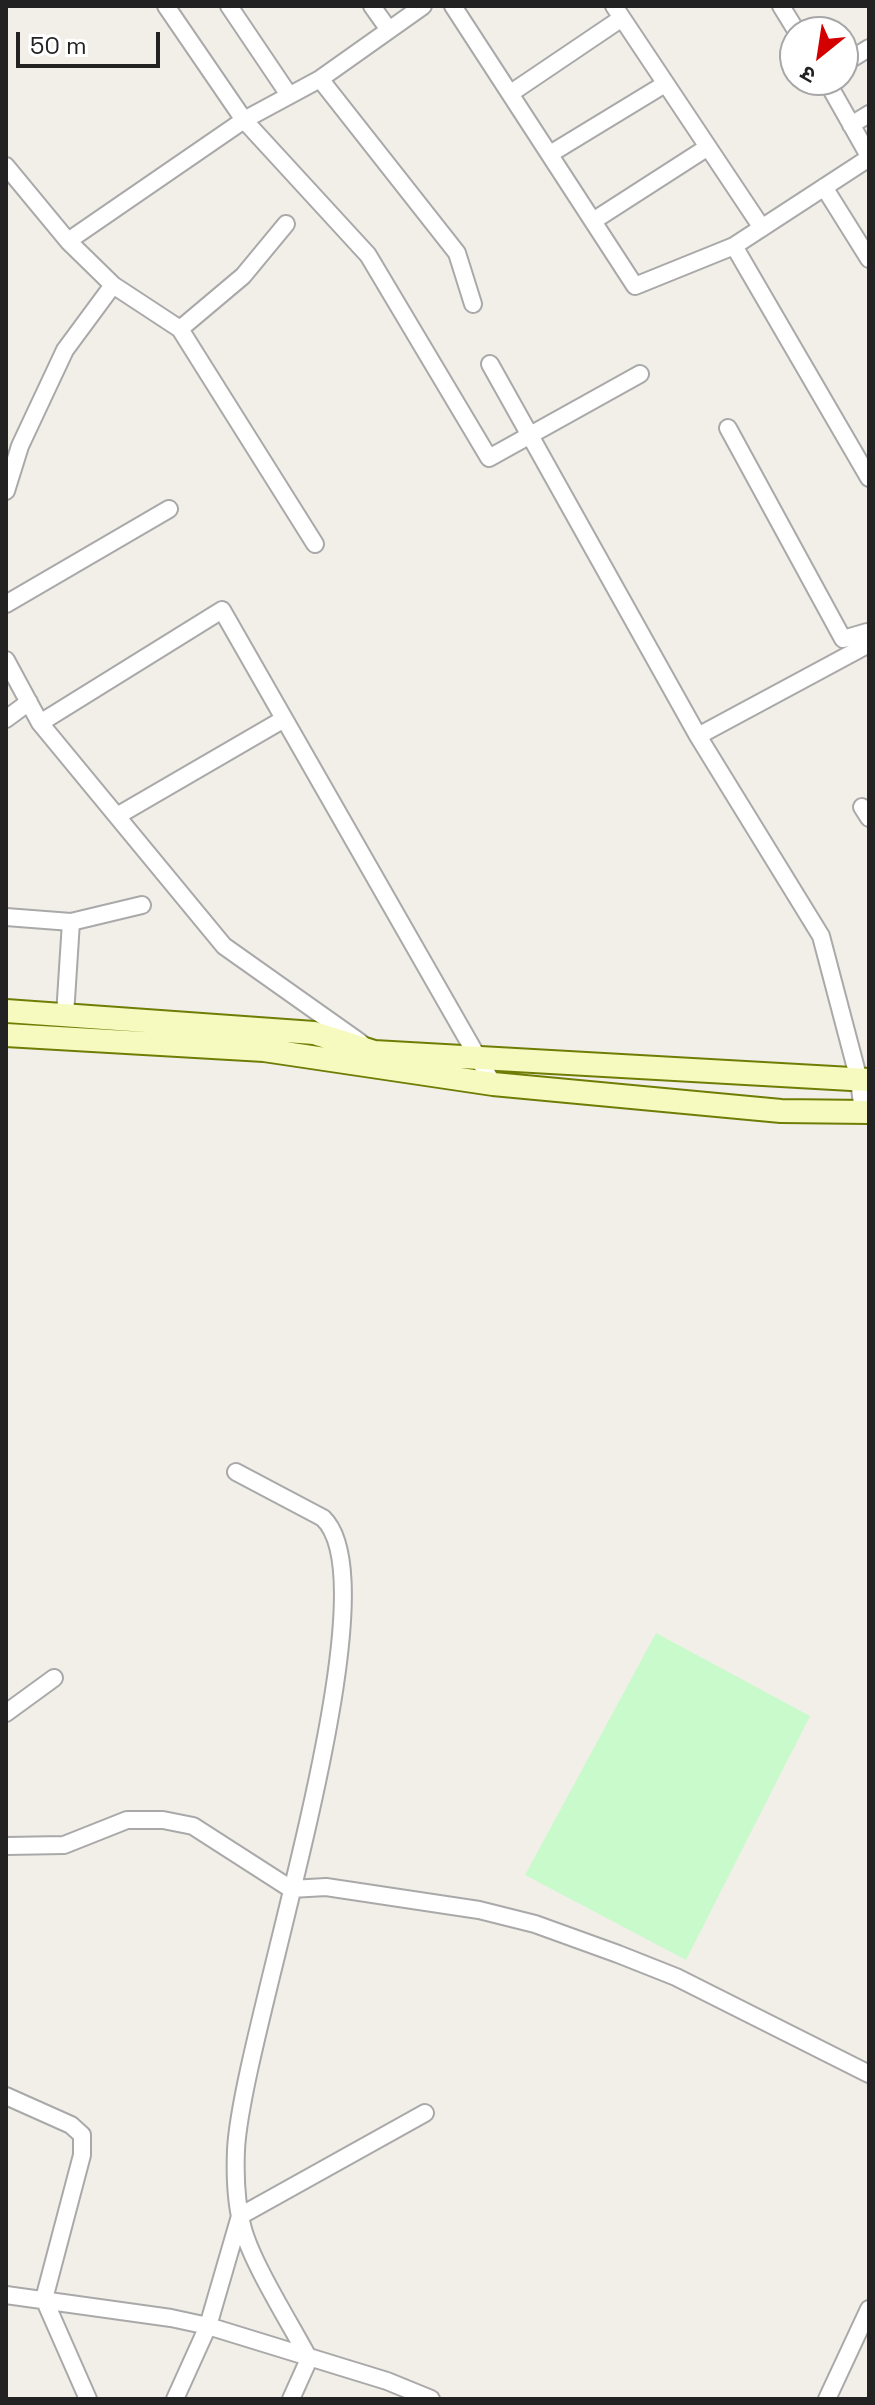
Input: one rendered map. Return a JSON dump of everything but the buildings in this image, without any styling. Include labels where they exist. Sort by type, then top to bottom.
[{"type":"street","points":[[166,6],[244,120],[368,255],[489,458],[529,433],[640,374]]},
{"type":"street","points":[[229,6],[289,95]]},
{"type":"street","points":[[372,6],[389,30]]},
{"type":"street","points":[[68,241],[244,120],[320,79],[423,6]]},
{"type":"street","points":[[453,6],[635,286],[734,246],[869,157],[835,96]]},
{"type":"street","points":[[511,93],[618,12],[762,228]]},
{"type":"street","points":[[320,79],[457,253],[473,304]]},
{"type":"street","points":[[550,154],[665,84]]},
{"type":"street","points":[[851,125],[869,114]]},
{"type":"street","points":[[593,221],[708,147]]},
{"type":"street","points":[[6,166],[68,241],[113,285],[180,329],[315,544]]},
{"type":"street","points":[[824,187],[869,259]]},
{"type":"street","points":[[180,329],[243,276],[286,224]]},
{"type":"street","points":[[734,246],[869,478]]},
{"type":"street","points":[[6,491],[20,446],[65,350],[113,285]]},
{"type":"street","points":[[6,1011],[314,1033],[374,1059],[493,1084],[723,1107],[866,1112],[864,1080],[821,936],[698,736],[490,364]]},
{"type":"street","points":[[728,428],[843,639],[867,632],[869,635]]},
{"type":"street","points":[[6,432],[20,446]]},
{"type":"street","points":[[6,604],[169,509]]},
{"type":"street","points":[[40,723],[222,610],[493,1084]]},
{"type":"street","points":[[698,736],[869,644]]},
{"type":"street","points":[[6,660],[40,723],[224,946],[374,1059]]},
{"type":"street","points":[[6,719],[29,702]]},
{"type":"street","points":[[117,816],[284,719]]},
{"type":"street","points":[[6,917],[71,922],[142,905]]},
{"type":"street","points":[[65,1015],[71,922]]},
{"type":"street","points":[[6,1035],[374,1059],[479,1058],[864,1080]]},
{"type":"street","points":[[236,1472],[323,1518],[339,1540],[344,1579],[341,1644],[306,1839],[291,1889],[236,2151],[244,2233],[309,2359]]},
{"type":"street","points":[[6,1713],[54,1678]]},
{"type":"street","points":[[6,1846],[64,1845],[127,1820],[163,1820],[193,1826],[291,1889],[326,1887],[479,1910],[535,1924],[676,1977],[869,2074]]},
{"type":"street","points":[[6,2096],[71,2125],[82,2135],[84,2144],[44,2299],[88,2399]]},
{"type":"street","points":[[175,2399],[208,2326],[240,2216],[425,2113]]},
{"type":"street","points":[[6,2295],[208,2326],[387,2381],[431,2399]]},
{"type":"street","points":[[827,2399],[869,2309]]},
{"type":"street","points":[[291,2399],[309,2359]]},
{"type":"green space","points":[[656,1633],[810,1716],[686,1960],[525,1875]]}]
